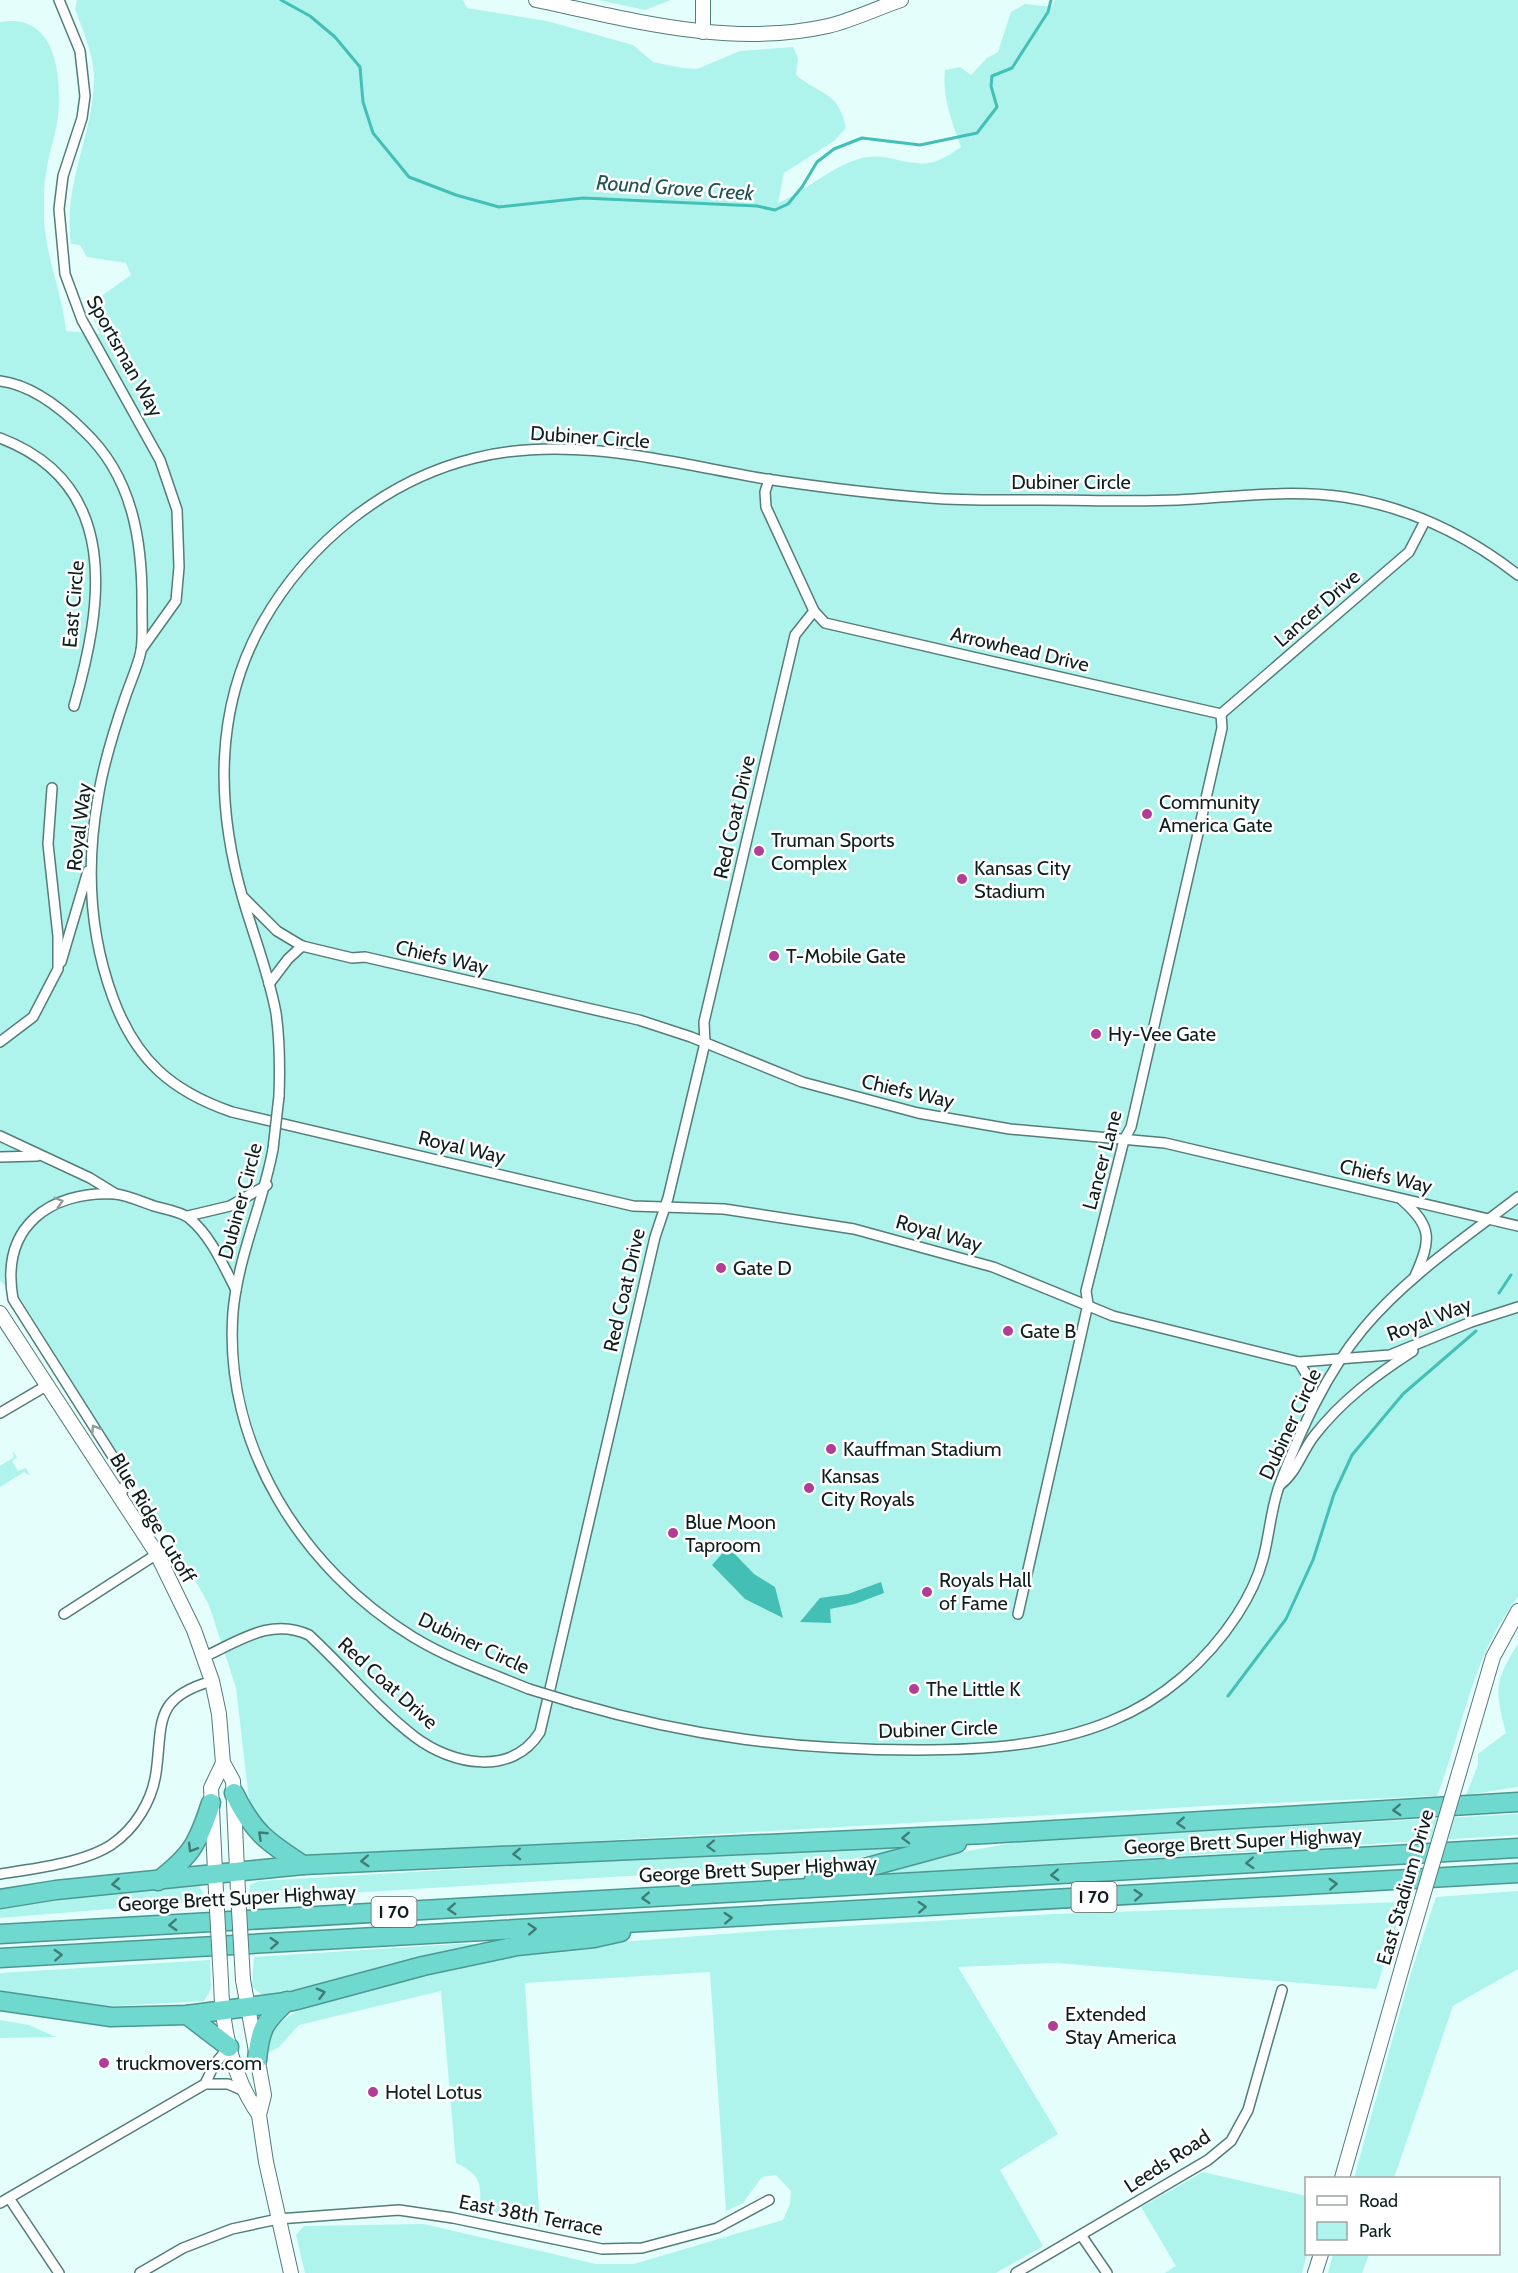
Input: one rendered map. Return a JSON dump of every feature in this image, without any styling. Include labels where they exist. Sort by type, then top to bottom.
[{"type":"highway","points":[[234,1793],[248,1822],[281,1851],[303,1865]]},
{"type":"highway","points":[[0,1899],[56,1890],[157,1881],[216,1884],[238,1873],[303,1865],[986,1834],[1518,1802]]},
{"type":"highway","points":[[157,1881],[189,1854],[201,1832],[211,1803]]},
{"type":"highway","points":[[789,1890],[851,1870],[986,1834]]},
{"type":"highway","name":"George Brett Super Highway","points":[[0,1934],[1518,1848]]},
{"type":"highway","name":"I 70","points":[[0,1958],[1518,1873]]},
{"type":"highway","points":[[0,2001],[111,2017],[187,2015],[286,2001],[423,1966],[518,1946],[594,1938],[669,1921]]},
{"type":"highway","points":[[257,2060],[260,2033],[268,2018],[286,2001]]},
{"type":"highway","points":[[187,2015],[229,2047]]},
{"type":"main road","points":[[536,0],[703,32],[760,36],[831,26],[901,0]]},
{"type":"main road","points":[[703,0],[703,32]]},
{"type":"main road","name":"Blue Ridge Cutoff","points":[[0,1313],[157,1554],[194,1630],[212,1681],[219,1714],[223,1763],[233,1781],[243,1980],[264,2095],[259,2115]]},
{"type":"main road","name":"East Stadium Drive","points":[[1342,2177],[1493,1657],[1518,1611]]},
{"type":"main road","name":"Blue Ridge Cutoff","points":[[223,1763],[211,1783],[222,2009],[229,2047],[242,2090],[259,2115],[278,2219],[291,2273]]},
{"type":"main road","points":[[1315,2273],[1320,2255]]},
{"type":"street","name":"Sportsman Way","points":[[59,0],[80,51],[85,96],[82,118],[63,176],[59,209],[65,274],[82,320],[160,460],[177,510],[179,567],[176,601],[141,650]]},
{"type":"street","name":"Royal Way","points":[[0,381],[39,395],[69,416],[97,443],[120,475],[132,511],[140,555],[141,650],[119,716],[98,796],[90,864],[93,920],[102,967],[118,1012],[136,1046],[165,1077],[199,1101],[232,1112],[633,1206],[724,1209],[863,1231],[993,1267],[1113,1316],[1299,1362],[1390,1355],[1425,1343],[1471,1322],[1518,1307]]},
{"type":"street","name":"East Circle","points":[[0,438],[25,449],[55,472],[74,494],[92,536],[97,578],[94,611],[85,667],[74,706]]},
{"type":"street","name":"Dubiner Circle","points":[[1518,575],[1460,536],[1425,521],[1369,502],[1305,494],[1142,501],[931,498],[769,479],[598,451],[539,448],[474,458],[429,473],[390,493],[354,517],[321,546],[274,604],[250,648],[234,693],[224,743],[223,785],[233,862],[269,984],[280,1048],[279,1096],[267,1185],[247,1242],[236,1290],[232,1339],[237,1391],[259,1465],[292,1523],[315,1552],[348,1585],[403,1630],[460,1661],[529,1689],[575,1703],[629,1719],[708,1736],[858,1750],[950,1750],[1001,1746],[1088,1729],[1114,1720],[1153,1699],[1186,1675],[1217,1643],[1239,1612],[1254,1585],[1263,1559],[1279,1486],[1307,1419],[1341,1359],[1363,1330],[1414,1279],[1518,1197]]},
{"type":"street","points":[[769,479],[765,492],[766,507],[814,611]]},
{"type":"street","name":"Lancer Drive","points":[[1221,714],[1409,552],[1425,521]]},
{"type":"street","name":"Arrowhead Drive","points":[[814,611],[825,623],[1221,714]]},
{"type":"street","name":"Red Coat Drive","points":[[204,1657],[266,1629],[290,1628],[309,1635],[407,1730],[435,1749],[472,1761],[509,1760],[530,1746],[544,1722],[654,1237],[705,1043],[704,1022],[795,635],[814,611]]},
{"type":"street","name":"Lancer Lane","points":[[1018,1614],[1088,1304],[1086,1292],[1124,1140],[1131,1127],[1222,728],[1221,714]]},
{"type":"street","points":[[52,788],[48,844],[58,936],[58,969]]},
{"type":"street","points":[[0,1042],[33,1017],[58,969],[73,928],[90,864]]},
{"type":"street","name":"Chiefs Way","points":[[242,896],[277,931],[302,946],[352,958],[365,957],[639,1020],[705,1043],[802,1082],[918,1113],[1010,1129],[1165,1143],[1518,1226]]},
{"type":"street","points":[[269,984],[288,958],[302,946]]},
{"type":"street","points":[[0,1136],[37,1156],[90,1178],[116,1194],[188,1216],[230,1206],[267,1185]]},
{"type":"street","points":[[0,1157],[37,1156]]},
{"type":"street","points":[[116,1194],[70,1198],[40,1208],[20,1230],[10,1252],[8,1278],[14,1299],[127,1479],[120,1498]]},
{"type":"street","points":[[1400,1198],[1421,1219],[1427,1233],[1427,1247],[1414,1279]]},
{"type":"street","points":[[188,1216],[214,1248],[236,1290]]},
{"type":"street","points":[[1279,1486],[1292,1476],[1313,1438],[1344,1402],[1377,1375],[1425,1343]]},
{"type":"street","points":[[1299,1362],[1312,1384],[1313,1395],[1307,1419]]},
{"type":"street","points":[[0,1413],[46,1386]]},
{"type":"street","points":[[64,1614],[157,1554]]},
{"type":"street","points":[[0,1874],[92,1855],[124,1834],[141,1813],[153,1788],[162,1718],[183,1694],[212,1681]]},
{"type":"street","name":"Leeds Road","points":[[1016,2273],[1208,2160],[1231,2140],[1248,2110],[1282,1990]]},
{"type":"street","points":[[205,2084],[214,2064],[229,2047]]},
{"type":"street","points":[[59,2273],[4,2201],[205,2084],[228,2084],[242,2090]]},
{"type":"street","name":"East 38th Terrace","points":[[140,2273],[183,2248],[232,2229],[278,2219],[399,2210],[602,2249],[642,2248],[717,2228],[769,2200]]},
{"type":"street","points":[[1081,2235],[1107,2273]]},
{"type":"green space","name":"Truman Sports Complex","points":[[77,0],[463,0],[467,8],[547,21],[633,45],[653,62],[697,69],[740,51],[793,47],[798,58],[796,75],[833,100],[843,116],[846,128],[834,141],[784,173],[778,203],[838,168],[859,159],[877,157],[911,163],[928,163],[941,159],[961,147],[946,100],[945,70],[960,67],[971,75],[987,58],[998,52],[1011,12],[1025,4],[1052,7],[1055,0],[1518,0],[1518,1597],[1502,1619],[1479,1668],[1437,1796],[1224,1805],[315,1857],[296,1855],[277,1844],[250,1808],[236,1688],[209,1605],[181,1555],[22,1301],[0,1281],[0,22],[19,21],[33,27],[44,37],[52,50],[59,100],[57,123],[44,185],[45,233],[66,331],[100,334],[91,312],[97,299],[131,275],[126,263],[87,257],[80,245],[71,244],[71,200],[92,103],[94,81],[91,54],[75,9]]},
{"type":"green space","points":[[598,0],[671,0],[645,10]]},
{"type":"green space","points":[[12,1450],[17,1457],[12,1461],[18,1471],[26,1468],[30,1476],[24,1472],[0,1487],[0,1466],[14,1457]]},
{"type":"green space","points":[[1518,1644],[1518,1787],[1466,1795],[1478,1765],[1478,1754],[1506,1733],[1500,1706],[1499,1687],[1504,1668]]},
{"type":"green space","points":[[1518,1814],[1518,1835],[879,1874],[879,1871],[934,1857],[1024,1841]]},
{"type":"green space","points":[[919,1842],[892,1851],[827,1864],[249,1899],[250,1885],[259,1881]]},
{"type":"green space","points":[[199,1885],[206,1901],[0,1918],[0,1904],[55,1894]]},
{"type":"green space","points":[[1518,1891],[1518,1969],[1453,2006],[1394,2177],[1354,2177],[1410,1976],[1436,1897]]},
{"type":"green space","points":[[1405,1902],[1376,1989],[1055,1963],[958,1967],[1058,2134],[1000,2170],[1043,2246],[996,2273],[305,2273],[296,2235],[304,2226],[424,2224],[596,2264],[634,2264],[783,2220],[790,2204],[791,2191],[776,2175],[762,2177],[743,2203],[726,2211],[710,1972],[525,1983],[540,2227],[480,2209],[478,2180],[470,2171],[456,2163],[441,1991],[299,2025],[279,2047],[263,2055],[278,2024],[290,2015],[308,2007],[491,1956],[569,1946],[762,1931],[1054,1914]]},
{"type":"green space","points":[[457,1944],[492,1944],[265,1997],[252,1987],[254,1957]]},
{"type":"green space","points":[[210,1960],[211,1989],[204,2001],[99,2007],[0,1996],[0,1973]]},
{"type":"green space","points":[[0,2020],[29,2025],[56,2037],[0,2038]]},
{"type":"green space","points":[[1203,2172],[1305,2196],[1307,2255],[1302,2273],[1165,2273],[1176,2266],[1141,2207]]},
{"type":"green space","points":[[1333,2255],[1369,2255],[1362,2273],[1328,2273]]},
{"type":"shaded area","points":[[728,1547],[754,1574],[775,1587],[783,1618],[745,1599],[712,1565]]},
{"type":"shaded area","points":[[881,1582],[884,1593],[855,1604],[830,1609],[831,1623],[800,1622],[820,1598],[848,1594]]},
{"type":"waterway","name":"Round Grove Creek","points":[[281,0],[310,16],[335,37],[360,67],[363,102],[373,133],[409,177],[456,195],[499,207],[583,198],[757,206],[775,210],[788,204],[802,187],[817,162],[834,149],[862,138],[920,145],[977,133],[997,107],[991,86],[992,76],[1012,68],[1048,12],[1051,0]]},
{"type":"waterway","points":[[1499,1293],[1511,1275]]},
{"type":"waterway","points":[[1228,1696],[1286,1619],[1313,1560],[1334,1494],[1352,1455],[1403,1394],[1476,1331]]},
{"type":"place","name":"Community America Gate","points":[[1147,814]]},
{"type":"place","name":"Truman Sports Complex","points":[[759,851]]},
{"type":"place","name":"Kansas City Stadium","points":[[962,879]]},
{"type":"place","name":"T-Mobile Gate","points":[[774,956]]},
{"type":"place","name":"Hy-Vee Gate","points":[[1096,1034]]},
{"type":"place","name":"Gate D","points":[[721,1268]]},
{"type":"place","name":"Gate B","points":[[1008,1331]]},
{"type":"place","name":"Kauffman Stadium","points":[[831,1449]]},
{"type":"place","name":"Kansas City Royals","points":[[809,1488]]},
{"type":"place","name":"Blue Moon Taproom","points":[[673,1533]]},
{"type":"place","name":"Royals Hall of Fame","points":[[927,1592]]},
{"type":"place","name":"The Little K","points":[[914,1689]]},
{"type":"place","name":"Extended Stay America","points":[[1053,2026]]},
{"type":"place","name":"truckmovers.com","points":[[104,2063]]},
{"type":"place","name":"Hotel Lotus","points":[[373,2092]]}]
